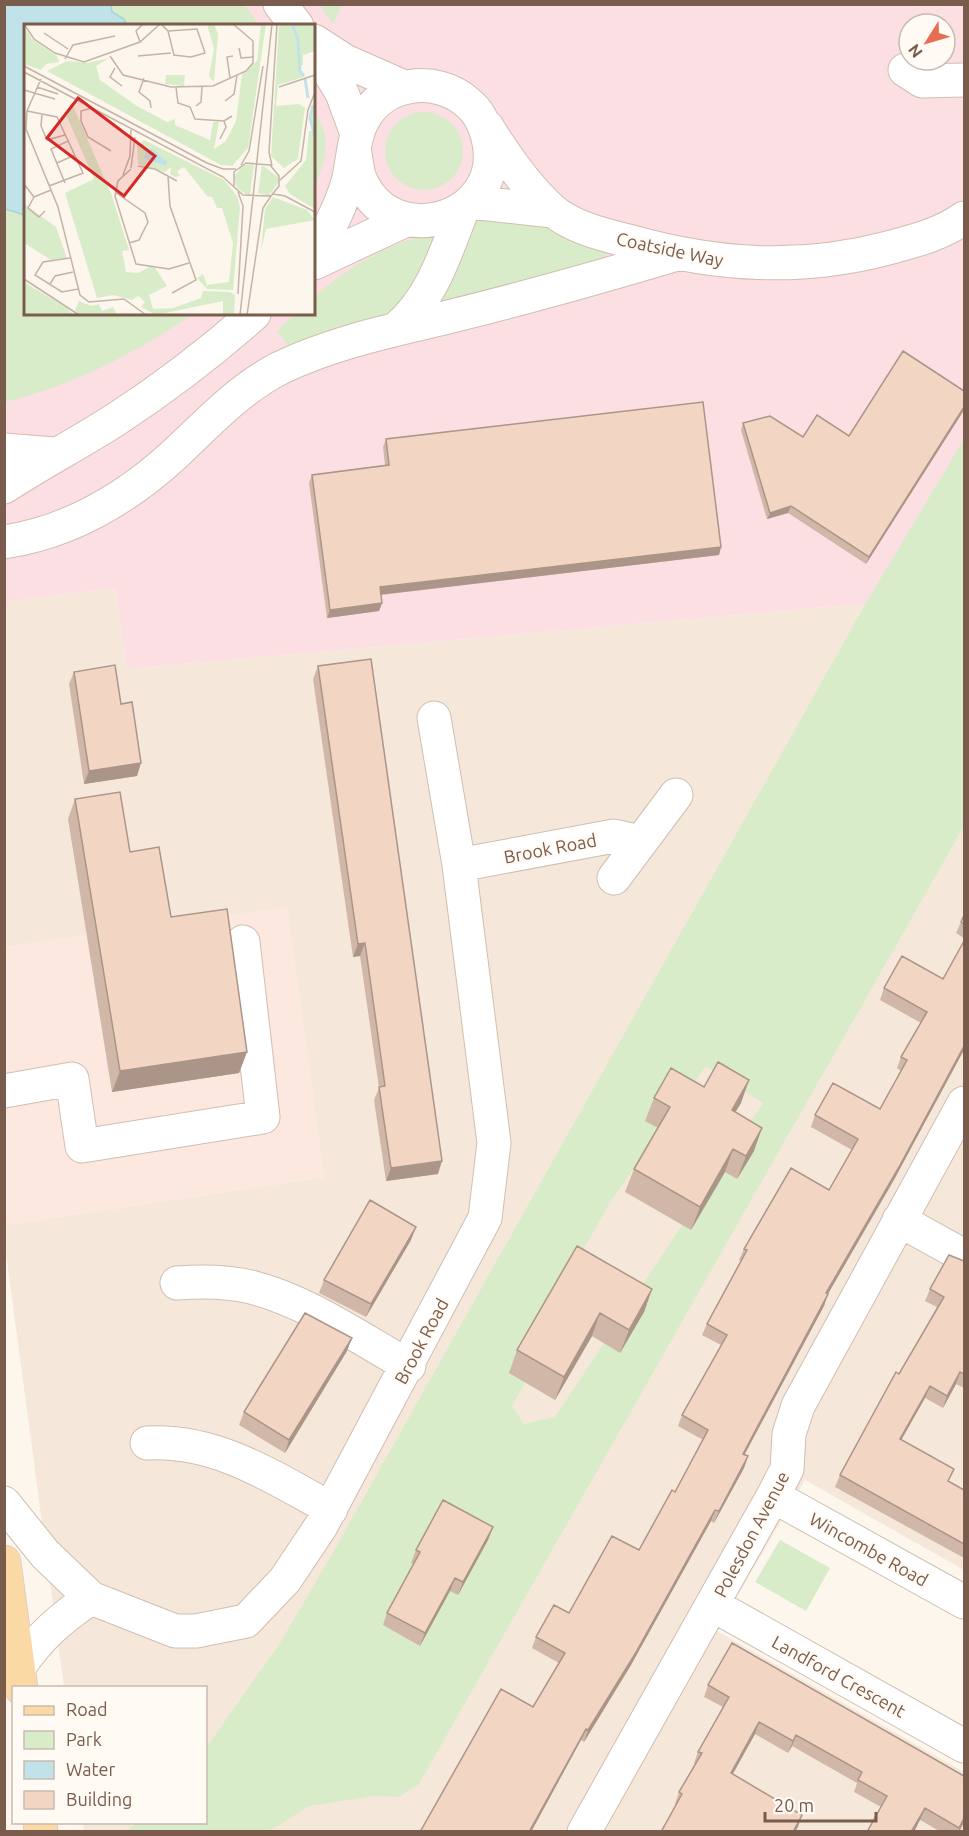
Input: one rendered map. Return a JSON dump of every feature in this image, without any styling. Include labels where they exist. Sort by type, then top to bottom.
[{"type":"main road","points":[[4,1562],[20,1677]]},
{"type":"street","points":[[280,4],[295,24]]},
{"type":"street","points":[[315,42],[345,61],[404,87],[438,87],[460,95],[472,105],[485,125],[491,148],[486,180],[467,205],[426,296],[416,310],[396,329]]},
{"type":"street","points":[[315,49],[342,93],[356,144],[361,180],[374,200],[386,210],[408,219],[427,221],[439,219],[467,205]]},
{"type":"street","points":[[964,62],[920,64],[905,70],[922,81],[964,80]]},
{"type":"street","points":[[315,254],[339,208],[356,144],[372,108],[385,96],[404,87]]},
{"type":"street","name":"Coatside Way","points":[[485,125],[524,180],[552,211],[595,232],[676,254],[758,264],[842,259],[927,237],[964,218]]},
{"type":"street","name":"Coatside Way","points":[[467,205],[552,211]]},
{"type":"street","points":[[315,263],[408,219]]},
{"type":"street","points":[[4,542],[37,537],[68,525],[133,489],[235,398],[278,369],[318,352],[396,329],[676,254]]},
{"type":"street","points":[[4,487],[54,454],[114,421],[173,381],[254,315]]},
{"type":"street","points":[[4,450],[54,454]]},
{"type":"street","name":"Brook Road","points":[[4,1503],[45,1554],[91,1598],[175,1631],[196,1631],[246,1621],[285,1580],[331,1509],[409,1366],[485,1218],[494,1143],[459,865],[435,718]]},
{"type":"street","points":[[614,878],[676,795]]},
{"type":"street","name":"Brook Road","points":[[459,865],[614,836],[641,842]]},
{"type":"street","points":[[4,1091],[72,1079],[82,1146],[263,1117],[243,942]]},
{"type":"street","name":"Polesdon Avenue","points":[[584,1832],[773,1496],[787,1469],[789,1434],[798,1406],[964,1103]]},
{"type":"street","points":[[899,1220],[964,1256]]},
{"type":"street","points":[[177,1283],[221,1282],[250,1286],[287,1298],[409,1366]]},
{"type":"street","points":[[147,1443],[172,1442],[208,1449],[248,1464],[331,1509]]},
{"type":"street","name":"Wincombe Road","points":[[773,1496],[964,1602]]},
{"type":"street","points":[[20,1677],[35,1642],[50,1627],[91,1598]]},
{"type":"street","name":"Landford Crescent","points":[[713,1605],[964,1746]]},
{"type":"shaded area","points":[[4,5],[964,5],[964,532],[917,599],[127,669],[115,588],[5,602]]},
{"type":"shaded area","points":[[115,588],[127,669],[917,599],[964,613],[964,1570],[805,1480],[717,1631],[964,1772],[964,1831],[84,1831],[83,1824],[207,1824],[207,1686],[64,1686],[5,1246],[5,1225],[324,1177],[287,908],[5,947],[4,602]]},
{"type":"shaded area","points":[[287,907],[324,1177],[5,1225],[5,947]]},
{"type":"green space","points":[[4,5],[245,5],[258,24],[24,24],[24,315],[191,315],[103,367],[55,387],[5,402]]},
{"type":"green space","points":[[320,5],[342,5],[333,24]]},
{"type":"green space","points":[[315,111],[325,139],[326,148],[315,185]]},
{"type":"green space","points":[[424,112],[439,115],[456,129],[463,151],[460,166],[446,183],[424,190],[409,187],[392,173],[385,151],[388,136],[402,119]]},
{"type":"green space","points":[[475,218],[543,224],[609,251],[604,259],[441,303],[440,299]]},
{"type":"green space","points":[[432,234],[435,240],[401,310],[292,351],[277,331],[294,315],[315,315],[315,296],[340,276],[381,251]]},
{"type":"green space","points":[[964,439],[964,826],[419,1784],[399,1797],[373,1796],[309,1806],[270,1831],[126,1832],[136,1824],[207,1824],[207,1747],[280,1643],[866,603]],"holes":[[[706,1066],[763,1103],[555,1417],[524,1424],[512,1406],[548,1341],[584,1248],[611,1201]]]},
{"type":"green space","points":[[780,1540],[830,1568],[806,1611],[755,1582]]},
{"type":"water","points":[[4,5],[111,5],[112,12],[124,19],[126,24],[24,24],[24,215],[5,209]]},
{"type":"building","points":[[903,351],[964,391],[964,407],[869,557],[791,506],[770,513],[743,423],[770,416],[803,437],[817,415],[849,436]]},
{"type":"building","points":[[703,402],[721,547],[380,587],[382,603],[330,610],[312,475],[389,465],[386,439]]},
{"type":"building","points":[[371,659],[442,1161],[391,1168],[379,1087],[385,1086],[365,943],[358,944],[318,666]]},
{"type":"building","points":[[115,665],[121,704],[132,702],[141,763],[89,771],[74,672]]},
{"type":"building","points":[[120,792],[130,852],[159,847],[171,917],[227,909],[247,1052],[120,1071],[75,799]]},
{"type":"building","points":[[964,941],[964,1046],[899,1167],[826,1293],[828,1294],[743,1454],[748,1456],[719,1511],[715,1510],[635,1654],[588,1730],[586,1729],[529,1832],[420,1832],[501,1689],[533,1707],[565,1653],[536,1637],[554,1605],[569,1613],[612,1536],[639,1550],[672,1490],[675,1492],[708,1430],[682,1415],[727,1335],[707,1324],[747,1250],[744,1249],[791,1168],[829,1190],[858,1139],[815,1115],[833,1083],[880,1109],[907,1060],[901,1057],[927,1012],[884,988],[902,956],[943,979]]},
{"type":"building","points":[[718,1062],[749,1080],[732,1110],[762,1128],[746,1156],[733,1149],[700,1207],[634,1169],[670,1107],[654,1098],[671,1068],[704,1087]]},
{"type":"building","points":[[370,1200],[416,1227],[371,1304],[324,1280]]},
{"type":"building","points":[[577,1246],[652,1289],[629,1330],[600,1313],[564,1377],[517,1350]]},
{"type":"building","points":[[949,1255],[964,1261],[964,1374],[960,1372],[947,1396],[930,1386],[900,1439],[954,1469],[948,1481],[964,1490],[964,1544],[840,1475],[896,1372],[899,1374],[944,1297],[930,1289]]},
{"type":"building","points":[[305,1313],[352,1338],[289,1440],[244,1412]]},
{"type":"building","points":[[443,1500],[493,1527],[463,1582],[455,1578],[425,1633],[387,1613],[420,1552],[416,1550]]},
{"type":"building","points":[[732,1643],[964,1776],[964,1818],[959,1828],[925,1808],[911,1832],[867,1832],[887,1796],[858,1780],[862,1772],[796,1735],[793,1741],[759,1722],[731,1773],[802,1815],[793,1832],[661,1832],[682,1794],[679,1792],[702,1753],[698,1752],[729,1697],[708,1685]]}]
